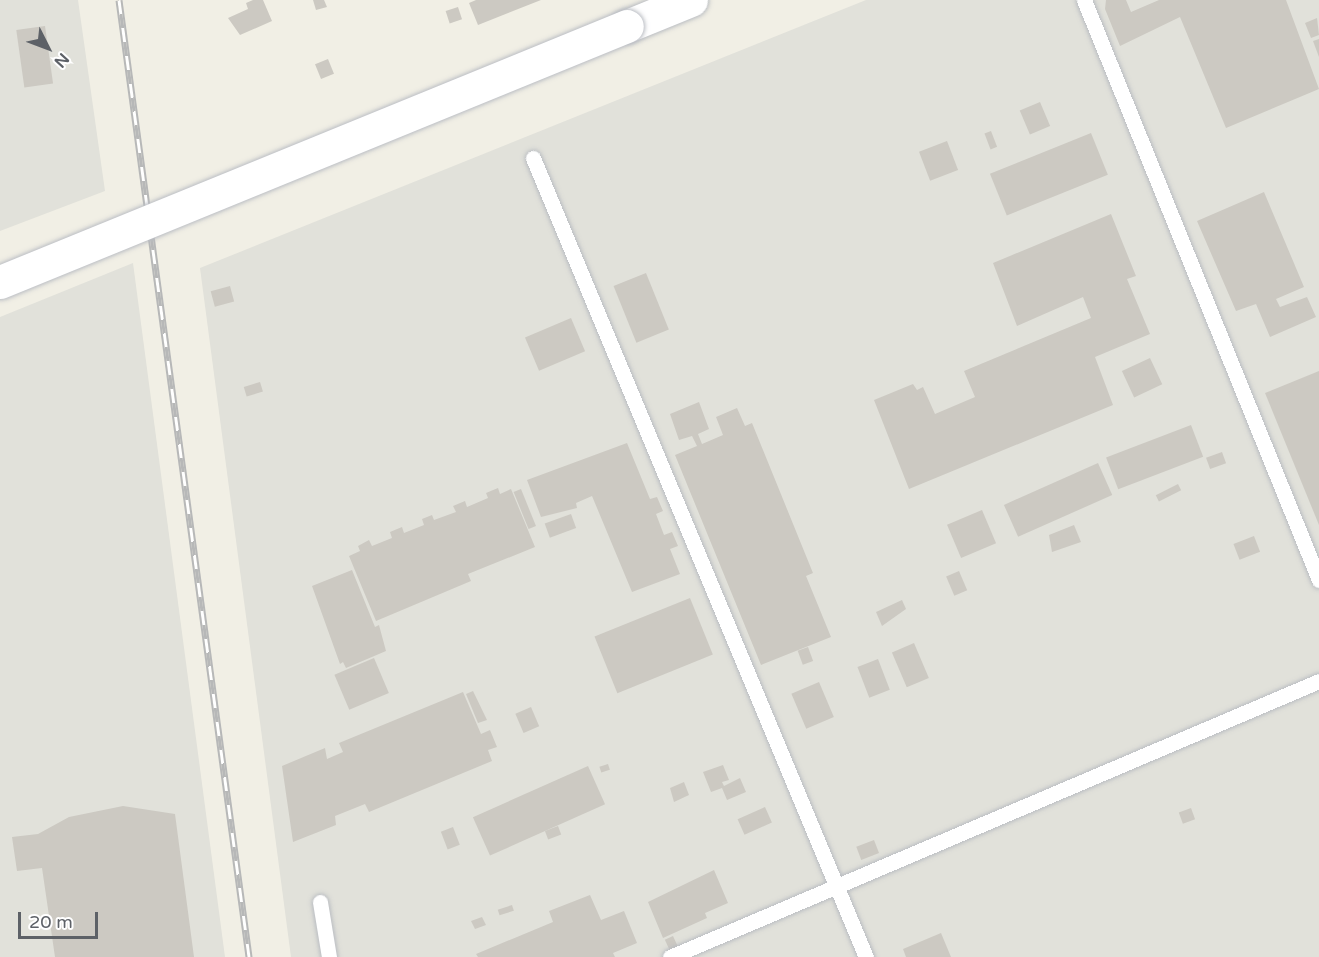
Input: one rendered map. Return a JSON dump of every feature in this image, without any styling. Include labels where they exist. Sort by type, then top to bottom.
[{"type":"street","points":[[0,282],[691,0]]},
{"type":"lane","points":[[1084,0],[1319,580]]},
{"type":"lane","points":[[533,158],[866,957]]},
{"type":"lane","points":[[670,957],[1319,681]]},
{"type":"lane","points":[[320,902],[330,957]]},
{"type":"shaded area","points":[[0,0],[78,0],[105,191],[0,231]]},
{"type":"shaded area","points":[[866,0],[1319,0],[1319,957],[291,957],[200,268]]},
{"type":"shaded area","points":[[133,263],[225,957],[0,957],[0,317]]},
{"type":"building","points":[[263,0],[272,21],[240,35],[228,18],[248,9],[246,3]]},
{"type":"building","points":[[313,0],[324,0],[327,7],[316,10]]},
{"type":"building","points":[[476,0],[541,0],[478,25],[469,3]]},
{"type":"building","points":[[1106,0],[1126,0],[1131,12],[1159,0],[1286,0],[1319,89],[1226,128],[1180,17],[1120,46],[1105,9]]},
{"type":"building","points":[[458,7],[462,19],[450,23],[446,11]]},
{"type":"building","points":[[1317,18],[1319,35],[1311,38],[1305,23]]},
{"type":"building","points":[[45,26],[53,83],[24,87],[16,30]]},
{"type":"building","points":[[1319,39],[1319,57],[1313,41]]},
{"type":"building","points":[[328,59],[334,74],[321,79],[315,64]]},
{"type":"building","points":[[1040,102],[1050,126],[1030,135],[1020,111]]},
{"type":"building","points":[[991,131],[997,147],[991,149],[984,134]]},
{"type":"building","points":[[1091,133],[1108,175],[1007,216],[990,174]]},
{"type":"building","points":[[947,141],[958,170],[930,181],[919,152]]},
{"type":"building","points":[[1264,192],[1304,287],[1276,299],[1280,307],[1307,297],[1316,317],[1270,337],[1256,304],[1236,311],[1197,221]]},
{"type":"building","points":[[1111,214],[1136,276],[1127,279],[1150,334],[1095,357],[1113,405],[909,489],[874,400],[913,384],[917,390],[923,387],[935,414],[975,397],[964,371],[1091,318],[1083,297],[1017,326],[993,263]]},
{"type":"building","points":[[646,273],[669,330],[636,343],[614,286]]},
{"type":"building","points":[[230,286],[234,301],[215,307],[211,291]]},
{"type":"building","points":[[571,318],[585,351],[539,371],[525,338]]},
{"type":"building","points":[[1150,358],[1162,384],[1134,397],[1122,371]]},
{"type":"building","points":[[1319,371],[1319,525],[1265,393]]},
{"type":"building","points":[[260,382],[263,392],[247,397],[244,387]]},
{"type":"building","points":[[699,402],[709,429],[698,434],[702,444],[723,435],[716,417],[737,408],[745,426],[752,423],[813,573],[806,576],[831,637],[761,665],[675,455],[697,446],[692,436],[679,440],[670,414]]},
{"type":"building","points":[[1191,425],[1203,457],[1118,489],[1106,458]]},
{"type":"building","points":[[627,443],[650,499],[657,497],[663,511],[656,514],[664,535],[672,532],[678,546],[670,549],[680,574],[632,592],[592,496],[576,503],[577,508],[541,517],[527,480]]},
{"type":"building","points":[[1222,452],[1226,463],[1210,469],[1206,458]]},
{"type":"building","points":[[1098,463],[1112,495],[1018,537],[1004,505]]},
{"type":"building","points":[[1178,484],[1181,490],[1159,502],[1156,495]]},
{"type":"building","points":[[498,488],[500,494],[511,489],[535,547],[468,574],[471,581],[376,621],[349,556],[360,551],[358,546],[369,540],[372,546],[392,538],[390,532],[402,527],[404,533],[424,525],[422,519],[432,515],[434,520],[456,512],[453,506],[465,501],[467,507],[488,498],[486,493]]},
{"type":"building","points":[[521,489],[536,526],[529,529],[514,492]]},
{"type":"building","points":[[982,510],[996,543],[961,558],[947,525]]},
{"type":"building","points":[[571,514],[576,528],[550,538],[545,524]]},
{"type":"building","points":[[1074,525],[1081,542],[1052,552],[1049,535]]},
{"type":"building","points":[[1254,536],[1260,552],[1240,560],[1233,544]]},
{"type":"building","points":[[352,570],[375,627],[379,625],[386,651],[346,668],[343,662],[340,664],[312,586]]},
{"type":"building","points":[[959,571],[967,590],[954,596],[946,576]]},
{"type":"building","points":[[690,598],[713,655],[617,693],[595,637]]},
{"type":"building","points":[[902,600],[906,609],[882,626],[876,612]]},
{"type":"building","points":[[914,643],[929,678],[907,687],[892,652]]},
{"type":"building","points":[[808,647],[813,661],[803,665],[798,651]]},
{"type":"building","points":[[374,658],[389,693],[349,710],[334,675]]},
{"type":"building","points":[[878,659],[890,690],[869,698],[857,667]]},
{"type":"building","points":[[819,682],[834,717],[806,729],[791,694]]},
{"type":"building","points":[[473,691],[487,720],[478,723],[466,694]]},
{"type":"building","points":[[463,692],[481,734],[490,730],[497,747],[488,750],[492,761],[369,812],[365,804],[335,816],[336,825],[293,842],[282,766],[325,748],[327,759],[343,752],[339,743]]},
{"type":"building","points":[[531,707],[539,726],[524,733],[515,714]]},
{"type":"building","points":[[608,764],[610,770],[601,772],[599,767]]},
{"type":"building","points":[[723,765],[729,780],[722,782],[724,786],[740,778],[746,792],[727,800],[722,788],[711,792],[703,772]]},
{"type":"building","points":[[588,766],[605,804],[490,856],[473,817]]},
{"type":"building","points":[[684,782],[689,795],[674,802],[670,788]]},
{"type":"building","points":[[123,806],[175,814],[194,957],[55,957],[42,868],[17,871],[12,837],[38,834],[69,817]]},
{"type":"building","points":[[765,807],[772,823],[745,835],[738,819]]},
{"type":"building","points":[[1191,808],[1195,819],[1183,824],[1179,812]]},
{"type":"building","points":[[558,826],[561,834],[548,839],[545,831]]},
{"type":"building","points":[[453,827],[460,845],[448,849],[441,832]]},
{"type":"building","points":[[874,840],[879,853],[861,860],[856,847]]},
{"type":"building","points":[[714,870],[728,903],[705,913],[707,918],[663,938],[648,902]]},
{"type":"building","points":[[590,895],[601,920],[624,911],[637,943],[613,953],[615,957],[478,957],[476,954],[553,922],[549,911]]},
{"type":"building","points":[[512,905],[514,911],[500,915],[498,910]]},
{"type":"building","points":[[482,917],[486,925],[475,929],[471,921]]},
{"type":"building","points":[[941,933],[951,957],[906,957],[903,949]]},
{"type":"building","points":[[673,936],[679,949],[671,952],[665,940]]},
{"type":"railway","points":[[119,0],[249,957]]}]
